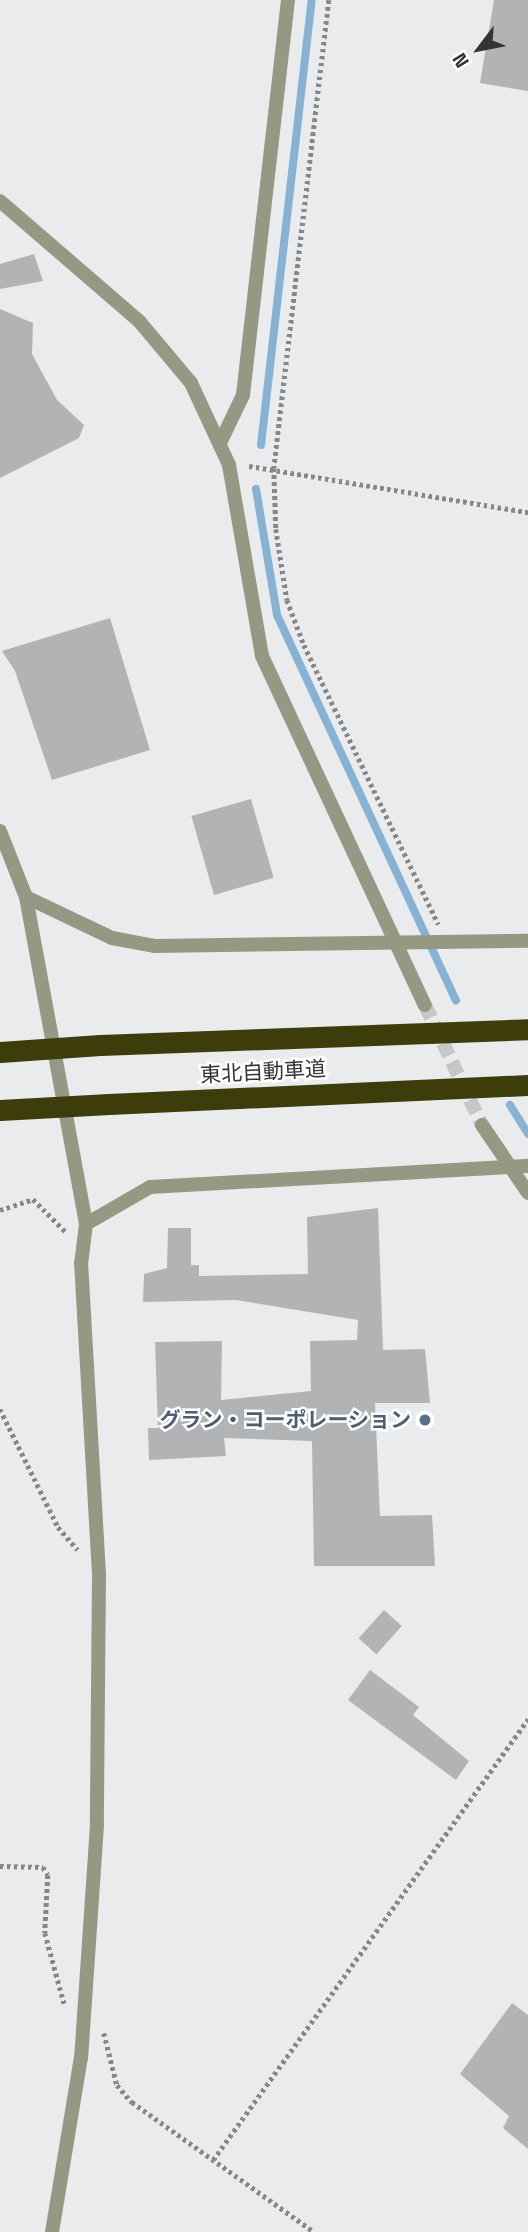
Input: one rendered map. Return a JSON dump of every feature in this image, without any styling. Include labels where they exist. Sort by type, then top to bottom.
[{"type":"highway","name":"東北自動車道","points":[[0,1052],[100,1045],[528,1029]]},
{"type":"highway","name":"東北自動車道","points":[[0,1110],[528,1084]]},
{"type":"street","points":[[220,441],[243,395],[288,0]]},
{"type":"street","points":[[0,201],[139,321],[191,383],[229,465],[262,656],[425,1005]]},
{"type":"street","points":[[0,831],[26,897],[85,1230],[99,1575],[97,1825],[83,2031],[52,2232]]},
{"type":"street","points":[[26,897],[112,938],[155,946],[528,941]]},
{"type":"street","points":[[482,1125],[528,1192]]},
{"type":"street","points":[[85,1230],[150,1187],[528,1166]]},
{"type":"path","points":[[329,0],[274,468],[288,600],[444,943]]},
{"type":"path","points":[[229,465],[274,468],[528,512]]},
{"type":"path","points":[[0,1210],[33,1199],[70,1235],[85,1230]]},
{"type":"path","points":[[0,1409],[58,1527],[99,1575]]},
{"type":"path","points":[[213,2160],[528,1719]]},
{"type":"path","points":[[0,1866],[43,1867],[48,1875],[48,1952],[68,2017]]},
{"type":"path","points":[[102,2020],[117,2085],[213,2160],[314,2232]]},
{"type":"building","points":[[494,0],[528,0],[528,91],[480,83]]},
{"type":"building","points":[[34,254],[43,281],[0,289],[0,264]]},
{"type":"building","points":[[0,309],[33,323],[32,354],[57,400],[84,425],[79,438],[0,478]]},
{"type":"building","points":[[110,618],[150,750],[52,780],[15,671],[2,651]]},
{"type":"building","points":[[251,799],[274,878],[214,895],[191,816]]},
{"type":"building","points":[[378,1208],[383,1350],[425,1349],[430,1403],[375,1403],[380,1516],[432,1515],[435,1566],[314,1566],[312,1441],[224,1438],[226,1456],[149,1460],[148,1428],[158,1428],[155,1342],[222,1341],[221,1400],[311,1391],[310,1341],[357,1340],[358,1320],[236,1300],[143,1302],[144,1274],[167,1268],[168,1228],[191,1228],[191,1265],[199,1265],[199,1276],[308,1274],[307,1217]]},
{"type":"building","points":[[384,1610],[402,1626],[376,1654],[359,1638]]},
{"type":"building","points":[[370,1670],[419,1707],[413,1715],[469,1761],[456,1780],[348,1700]]},
{"type":"building","points":[[512,2003],[528,2015],[528,2149],[503,2128],[509,2116],[460,2074]]},
{"type":"waterway","points":[[261,445],[312,0]]},
{"type":"waterway","points":[[256,489],[277,615],[456,1000]]},
{"type":"waterway","points":[[510,1105],[528,1134]]},
{"type":"tunnel","points":[[425,1005],[482,1125]]},
{"type":"place","name":"グラン・コーポレーション","points":[[425,1420]]}]
